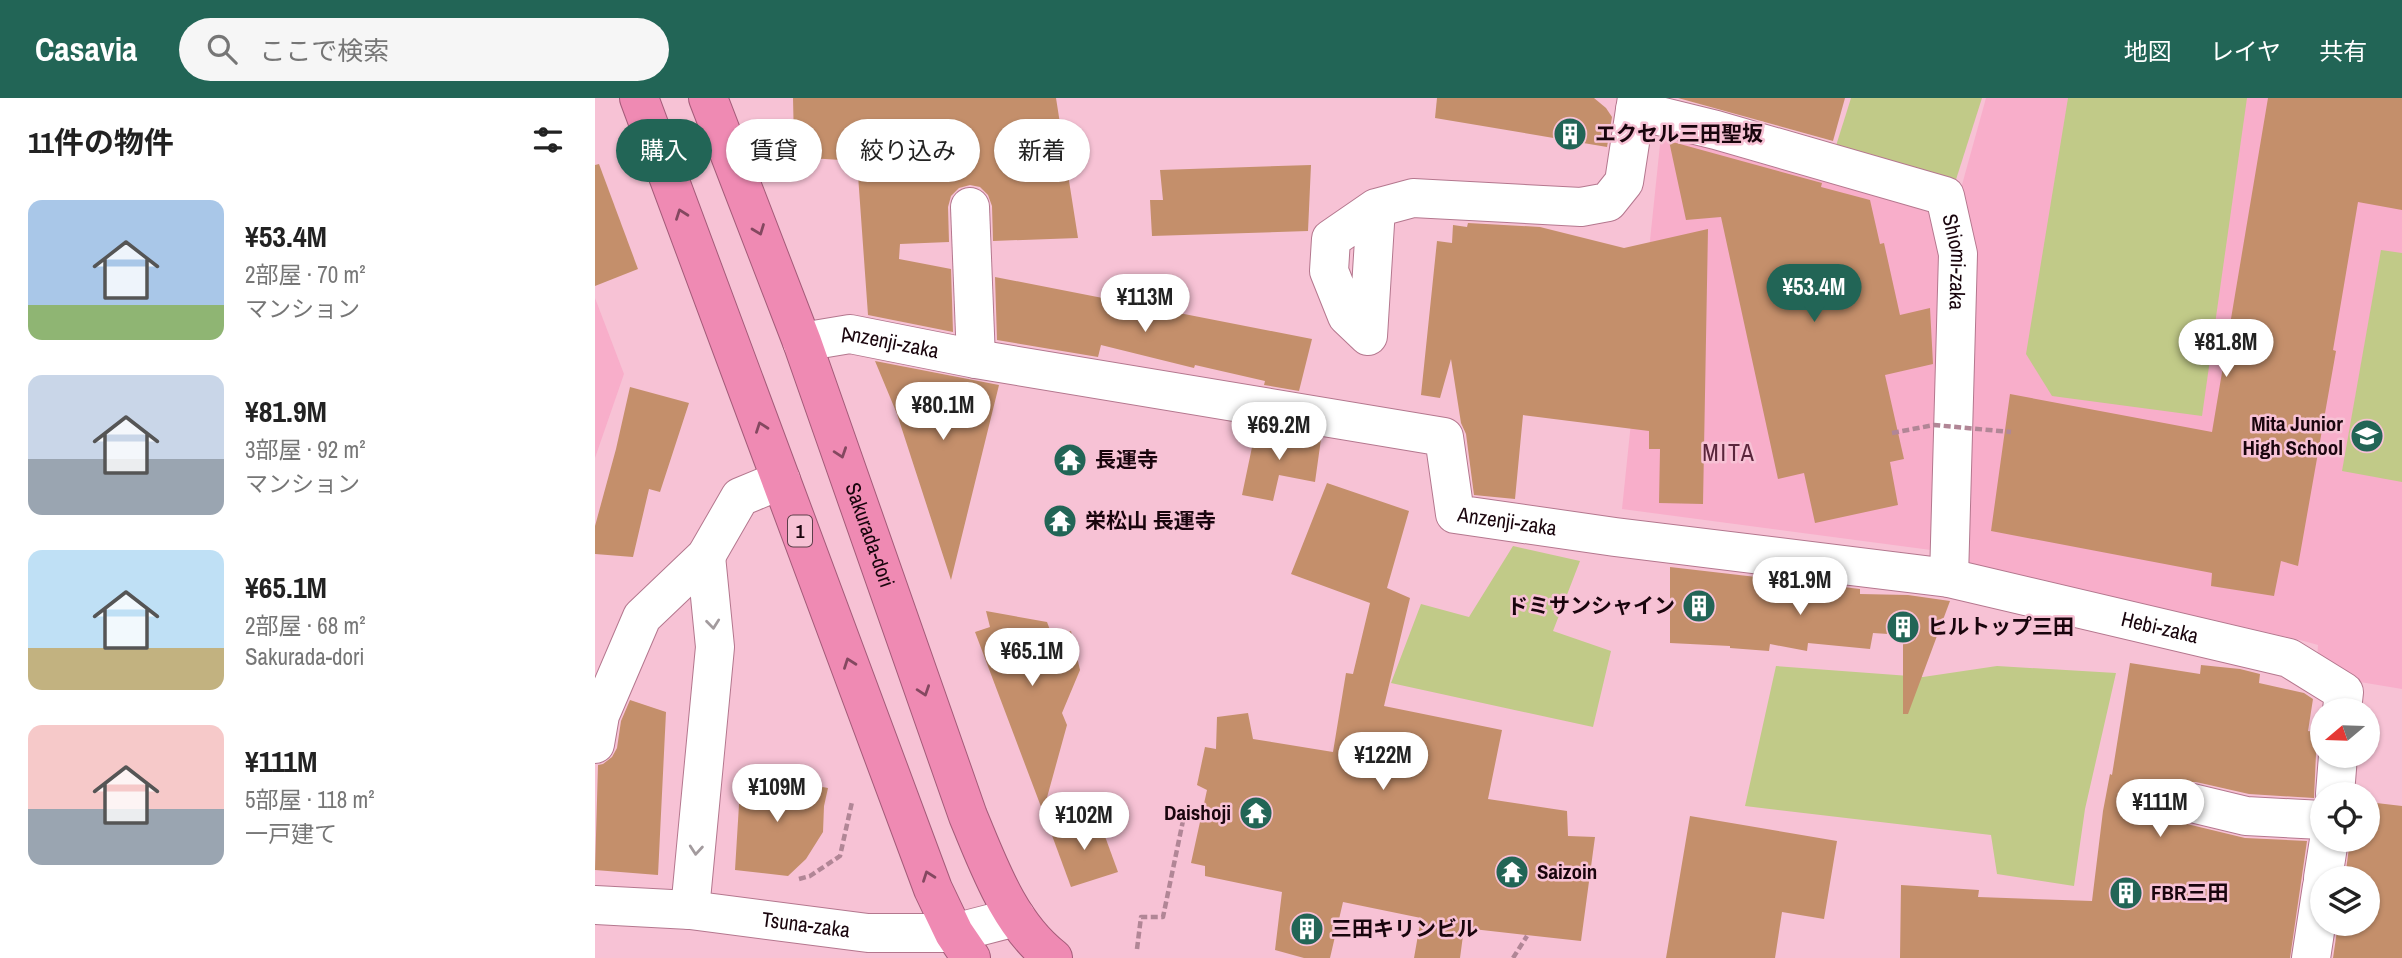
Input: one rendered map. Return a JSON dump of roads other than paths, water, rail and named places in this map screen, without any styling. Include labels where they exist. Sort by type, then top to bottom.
[{"type":"highway","name":"1","points":[[639,98],[933,889],[962,945]]},
{"type":"highway","name":"Sakurada-dori","points":[[708,98],[802,342],[968,817],[990,869],[1016,917],[1053,958]]},
{"type":"street","points":[[1376,208],[1413,198],[1581,207],[1608,202],[1624,182],[1636,104]]},
{"type":"street","name":"Shiomi-zaka","points":[[1636,104],[1945,196],[1958,254],[1949,578]]},
{"type":"street","points":[[970,207],[975,359]]},
{"type":"street","name":"Anzenji-zaka","points":[[802,342],[850,334],[975,359],[1444,437],[1455,514],[1949,578]]},
{"type":"street","points":[[595,744],[600,715],[642,617],[706,556],[740,496],[781,480]]},
{"type":"street","points":[[690,910],[715,647],[706,556]]},
{"type":"street","name":"Hebi-zaka","points":[[1949,578],[2289,658],[2344,692],[2344,698]]},
{"type":"street","points":[[2192,803],[2246,816],[2310,819]]},
{"type":"street","name":"Tsuna-zaka","points":[[595,905],[690,910],[962,945],[1016,917]]},
{"type":"street","points":[[2312,958],[2315,936]]},
{"type":"place","name":"エクセル三田聖坂","points":[[1570,134]]},
{"type":"place","name":"Mita Junior High School","points":[[2367,436]]},
{"type":"place","name":"長運寺","points":[[1070,460]]},
{"type":"place","name":"栄松山 長運寺","points":[[1060,521]]},
{"type":"place","name":"ドミサンシャイン","points":[[1699,606]]},
{"type":"place","name":"ヒルトップ三田","points":[[1903,627]]},
{"type":"place","name":"Daishoji","points":[[1256,813]]},
{"type":"place","name":"Saizoin","points":[[1512,872]]},
{"type":"place","name":"FBR三田","points":[[2126,893]]},
{"type":"place","name":"三田キリンビル","points":[[1307,929]]},
{"type":"district","name":"MITA","points":[[1729,453]]}]
